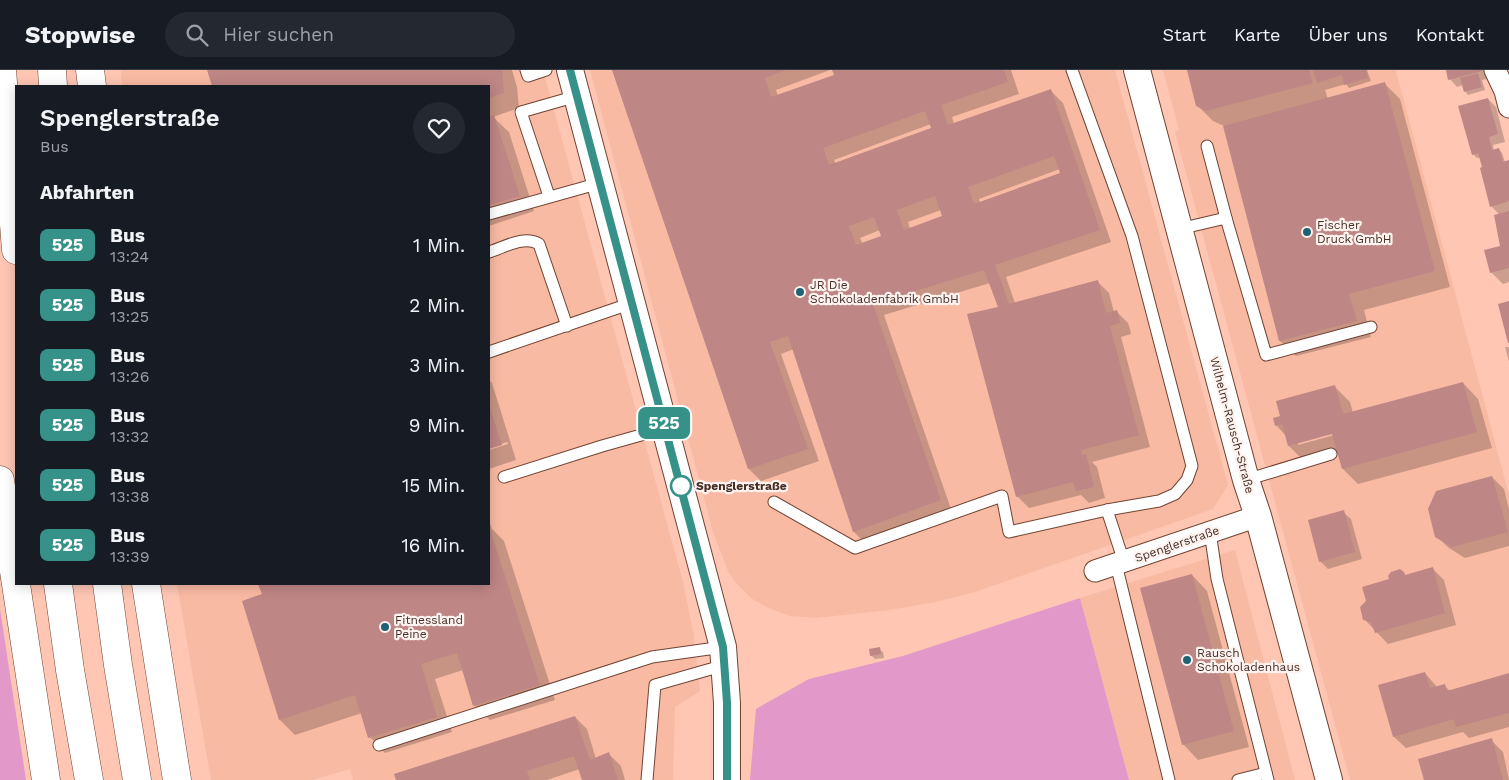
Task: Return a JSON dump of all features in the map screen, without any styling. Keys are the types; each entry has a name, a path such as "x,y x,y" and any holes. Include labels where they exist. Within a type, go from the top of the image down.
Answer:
{"highway":[{"path":"2,70 15,237"},
{"path":"52,70 53,85"},
{"path":"90,70 92,85"},
{"path":"0,480 15,578"},
{"path":"16,585 46,780"},
{"path":"58,585 70,670 89,780"},
{"path":"107,585 137,780"},
{"path":"146,585 177,780"}],"street":[{"path":"570,70 666,428 724,656 727,703 727,780"},
{"name":"Wilhelm-Rausch-Straße","path":"1137,70 1246,480 1258,516 1329,780"},
{"path":"1495,70 1505,92 1509,107"},
{"name":"Spenglerstraße","path":"1095,571 1258,516"}],"lane":[{"path":"526,70 528,76 546,70"},
{"path":"774,502 855,548 1002,496 1009,532 1107,510 1159,501 1175,494 1187,480 1192,466 1132,236 1072,70"},
{"path":"549,196 522,112 577,96"},
{"path":"1207,146 1266,355 1371,327"},
{"path":"490,214 600,183"},
{"path":"1179,229 1226,218"},
{"path":"490,252 526,240 539,244 568,326"},
{"path":"490,352 632,303"},
{"path":"504,477 666,428"},
{"path":"1246,480 1331,454"},
{"path":"1107,510 1169,780"},
{"path":"1210,532 1217,579 1267,776 1238,780"},
{"path":"379,745 652,657 724,656"},
{"path":"647,780 655,684 724,656"}],"shaded area":[{"path":"121,70 543,70 683,582 693,631 700,691 675,707 673,780 353,780 350,769 312,780 211,780 177,585 490,585 490,85 122,85"},
{"path":"590,70 1115,70 1228,485 1213,509 975,592 936,602 889,610 816,618 790,616 768,608 751,598 736,583 728,571 713,532"},
{"path":"1163,70 1396,71 1509,495 1509,780 1350,780 1175,132 1179,130"},
{"path":"1235,550 1295,780 1129,780 1080,598"},
{"path":"1080,598 1129,780 750,780 756,709 809,679 903,656"},
{"path":"0,609 26,780 0,780"}],"building":[{"path":"207,70 502,70 504,93 490,98 490,85 212,85"},
{"name":"JR Die Schokoladenfabrik GmbH","path":"612,70 786,70 765,78 771,97 834,75 832,70 1004,70 1008,82 941,105 948,125 1051,89 1100,230 995,265 1009,304 1098,280 1106,313 1117,310 1119,317 1120,323 1110,326 1139,435 1081,450 1082,455 1086,454 1094,487 1076,491 1073,482 1016,497 967,314 998,307 984,270 873,304 941,500 853,532 788,336 770,342 808,449 748,469","holes":["925,111 931,128 829,165 823,148","1054,156 1060,173 974,204 968,187","935,196 942,216 904,230 897,210","874,217 881,236 856,245 849,226"]},
{"path":"1187,70 1309,70 1313,83 1206,111 1196,106"},
{"path":"1313,70 1366,70 1368,78 1344,85 1342,75 1317,83"},
{"path":"1446,70 1482,70 1482,71 1448,80"},
{"path":"1478,73 1482,87 1464,92 1460,78"},
{"path":"1385,82 1435,271 1349,294 1357,321 1279,341 1223,126"},
{"path":"1488,98 1498,134 1489,137 1492,150 1499,148 1503,162 1509,160 1509,201 1490,207 1478,153 1472,155 1458,106"},
{"path":"494,115 520,196 490,205 490,117"},
{"path":"1509,211 1509,268 1490,273 1484,250 1500,246 1494,215"},
{"path":"1509,301 1509,343 1508,343 1498,304"},
{"path":"1463,382 1477,432 1342,469 1332,434 1288,446 1282,424 1275,426 1273,418 1280,416 1276,401 1335,385 1343,414"},
{"path":"490,408 502,445 490,449"},
{"path":"1492,476 1508,532 1452,547 1435,537 1428,509 1436,491"},
{"path":"1344,510 1355,552 1319,562 1308,520"},
{"name":"Fitnessland Peine","path":"490,529 540,685 473,706 457,653 421,664 437,717 368,738 355,695 279,720 242,601 262,594 258,585 490,585"},
{"path":"1433,567 1445,613 1375,633 1371,622 1363,620 1360,607 1366,601 1362,587 1389,579 1388,576 1391,572 1400,569 1405,575"},
{"name":"Rausch Schokoladenhaus","path":"1192,574 1234,731 1182,745 1140,588"},
{"path":"880,647 881,654 870,656 869,649"},
{"path":"1425,672 1430,688 1445,684 1447,691 1509,673 1509,713 1456,727 1454,719 1393,737 1378,685"},
{"path":"575,716 590,760 609,752 618,780 582,780 574,756 527,771 530,780 396,780 394,774"},
{"path":"1492,738 1503,780 1424,780 1418,759"}],"bus line":[{"name":"525","path":"570,70 682,486 723,647 727,703 727,780"}],"place":[{"name":"Fischer Druck GmbH","path":"1307,232"},
{"name":"JR Die Schokoladenfabrik GmbH","path":"800,292"},
{"name":"Spenglerstraße","path":"681,486"},
{"name":"Fitnessland Peine","path":"385,627"},
{"name":"Rausch Schokoladenhaus","path":"1187,660"}]}
